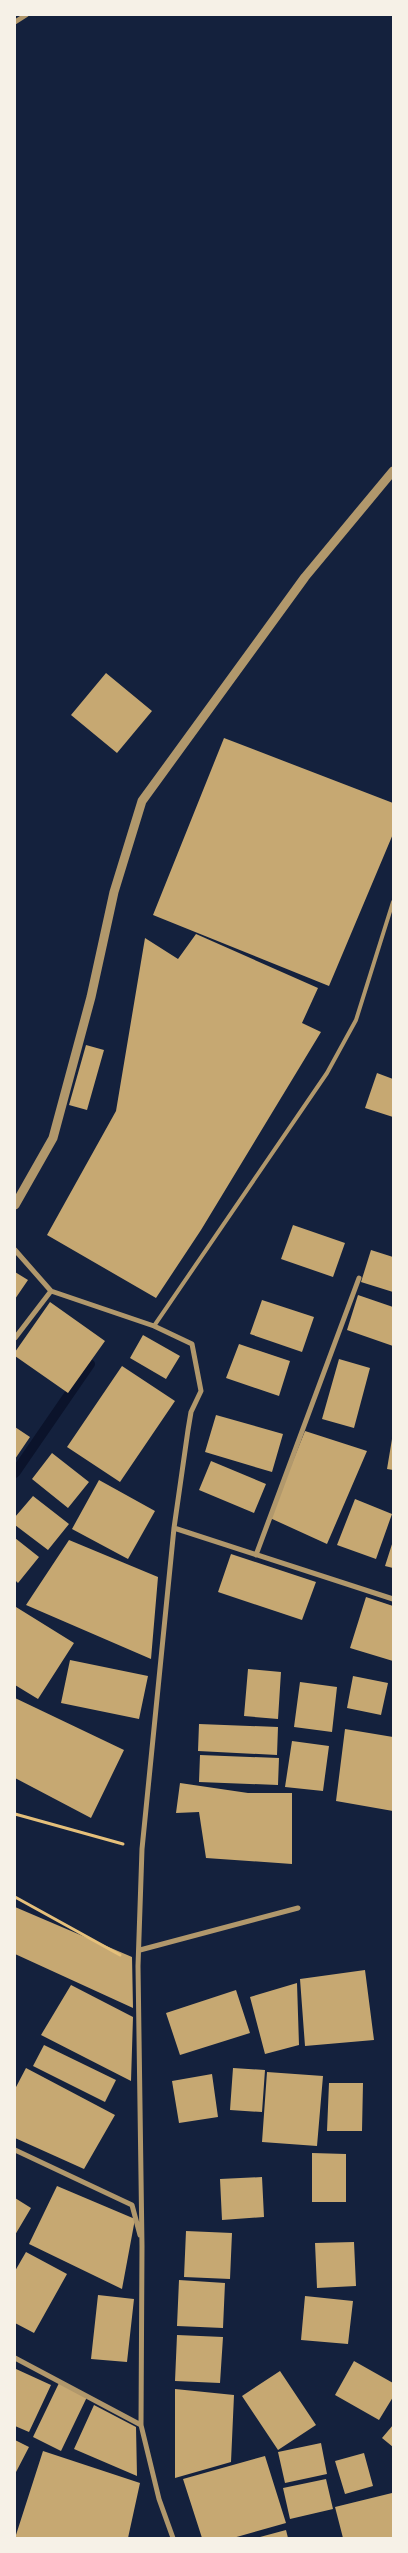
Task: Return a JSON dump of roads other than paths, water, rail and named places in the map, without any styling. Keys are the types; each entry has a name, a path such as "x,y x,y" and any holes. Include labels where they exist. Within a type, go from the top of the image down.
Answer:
{"street":[{"path":"15,22 26,15"},
{"path":"15,1205 53,1138 91,997 114,892 142,801 305,577 393,470"},
{"path":"15,1250 51,1291 154,1326 192,1344 200,1375 201,1391 191,1412 174,1528 142,1849 138,1966 142,2246 141,2425 159,2499 173,2538"},
{"path":"256,1555 359,1278"},
{"path":"15,1338 51,1291"},
{"path":"174,1528 393,1599"},
{"path":"140,1950 298,1908"},
{"path":"15,2150 132,2205 142,2246"},
{"path":"15,2358 141,2425"}],"lane":[{"path":"154,1326 327,1073 356,1020 393,902"}],"waterway":[{"path":"15,1473 90,1364"}]}
